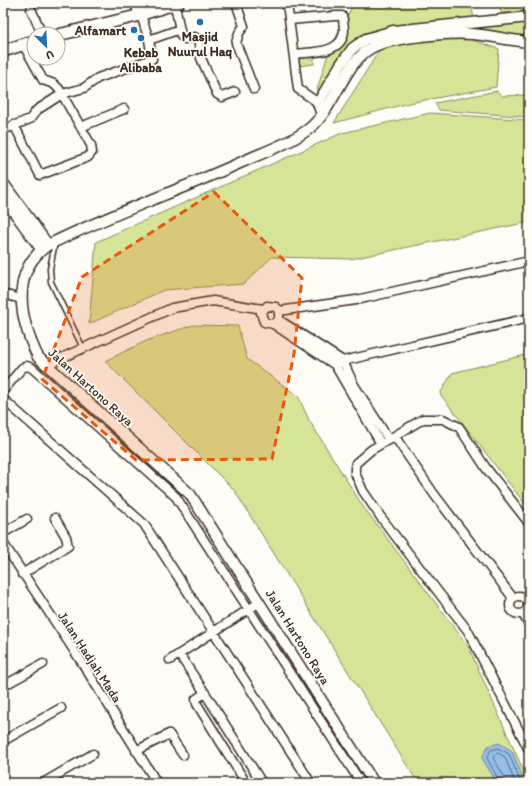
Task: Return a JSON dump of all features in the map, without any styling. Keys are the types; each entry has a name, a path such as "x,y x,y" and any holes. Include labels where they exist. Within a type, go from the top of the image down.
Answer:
{"main road":[{"path":"66,33 140,15 136,3"},
{"path":"3,51 26,44"}],"street":[{"path":"236,3 244,26 238,33 236,43 254,89"},
{"path":"287,3 298,89 322,109"},
{"path":"528,3 529,17"},
{"path":"3,130 30,119 37,110 62,94 84,88 98,78 152,59 149,40 140,15 177,4 180,29 183,38 194,37 198,39 202,58 216,94 222,97 235,92"},
{"path":"31,9 38,26"},
{"path":"290,20 335,16 342,16 343,19 344,34 338,46 331,49 294,54"},
{"name":"Jalan Hartono Raya","path":"322,109 341,64 353,48 366,39 393,31 529,17"},
{"path":"471,23 472,34"},
{"path":"149,40 180,29"},
{"name":"Jalan Hartono Raya","path":"374,783 190,494 38,357 26,328 21,299 25,274 34,256 48,246 291,139 308,129 357,60 372,47 404,39 472,34 529,42"},
{"path":"14,125 40,175 64,167 91,154 91,145 62,94 54,84 43,80 38,66"},
{"path":"81,127 124,109"},
{"path":"3,183 48,246"},
{"path":"3,197 48,246"},
{"path":"46,365 172,308 214,301 263,309 272,305 279,311 356,300 529,260"},
{"path":"3,294 21,299"},
{"path":"263,309 261,318 268,324 276,322 339,363 392,438 513,598"},
{"path":"276,322 279,311"},
{"path":"339,363 529,318"},
{"path":"339,363 381,444"},
{"path":"3,391 22,368 27,366 32,368 166,487 180,502 361,783"},
{"path":"3,400 144,524 311,783"},
{"path":"529,523 486,468 459,427 444,419 428,418 417,422 381,444 356,463 355,473 363,491 388,527 468,630 529,750"},
{"path":"22,574 68,546 64,532 55,518"},
{"path":"3,533 27,519"},
{"name":"Jalan Hadjah Mada","path":"3,543 22,574 81,661 157,783"},
{"path":"522,596 526,598 529,606 523,614 516,614 511,610 510,603 513,598 522,596"},
{"path":"170,660 260,602"},
{"path":"523,614 529,625"},
{"path":"180,654 262,783"},
{"path":"3,686 43,664"},
{"path":"204,693 196,699 197,704 246,783"},
{"path":"3,741 61,708"},
{"path":"136,751 169,734 172,735 183,755"},
{"path":"43,783 93,754"}],"lane":[{"path":"48,246 51,282 82,348"}],"highlighted area":[{"path":"214,192 302,278 294,354 272,459 136,460 42,379 82,277"}],"green space":[{"path":"354,3 471,3 474,19 381,36 316,93 329,51"},
{"path":"500,3 525,3 525,11 501,13"},
{"path":"529,19 529,41 490,39 477,27"},
{"path":"455,34 499,49 496,87 409,103 334,123 380,49"},
{"path":"314,56 314,64 299,66 298,57"},
{"path":"497,91 502,96 529,95 529,117 439,110 435,103"},
{"path":"430,113 529,120 529,222 351,259 272,257 244,284 164,290 89,324 96,242 342,133"},
{"path":"193,325 238,326 247,359 298,396 309,420 362,505 468,646 529,783 418,783 234,490 105,361 146,341"},
{"path":"529,354 529,509 440,394 452,373"}],"water":[{"path":"499,743 512,751 525,783 497,783 482,758 488,746"}],"place":[{"name":"Masjid Nuurul Haq","path":"200,22"},
{"name":"Alfamart","path":"134,30"},
{"name":"Kebab Alibaba","path":"141,38"}]}
